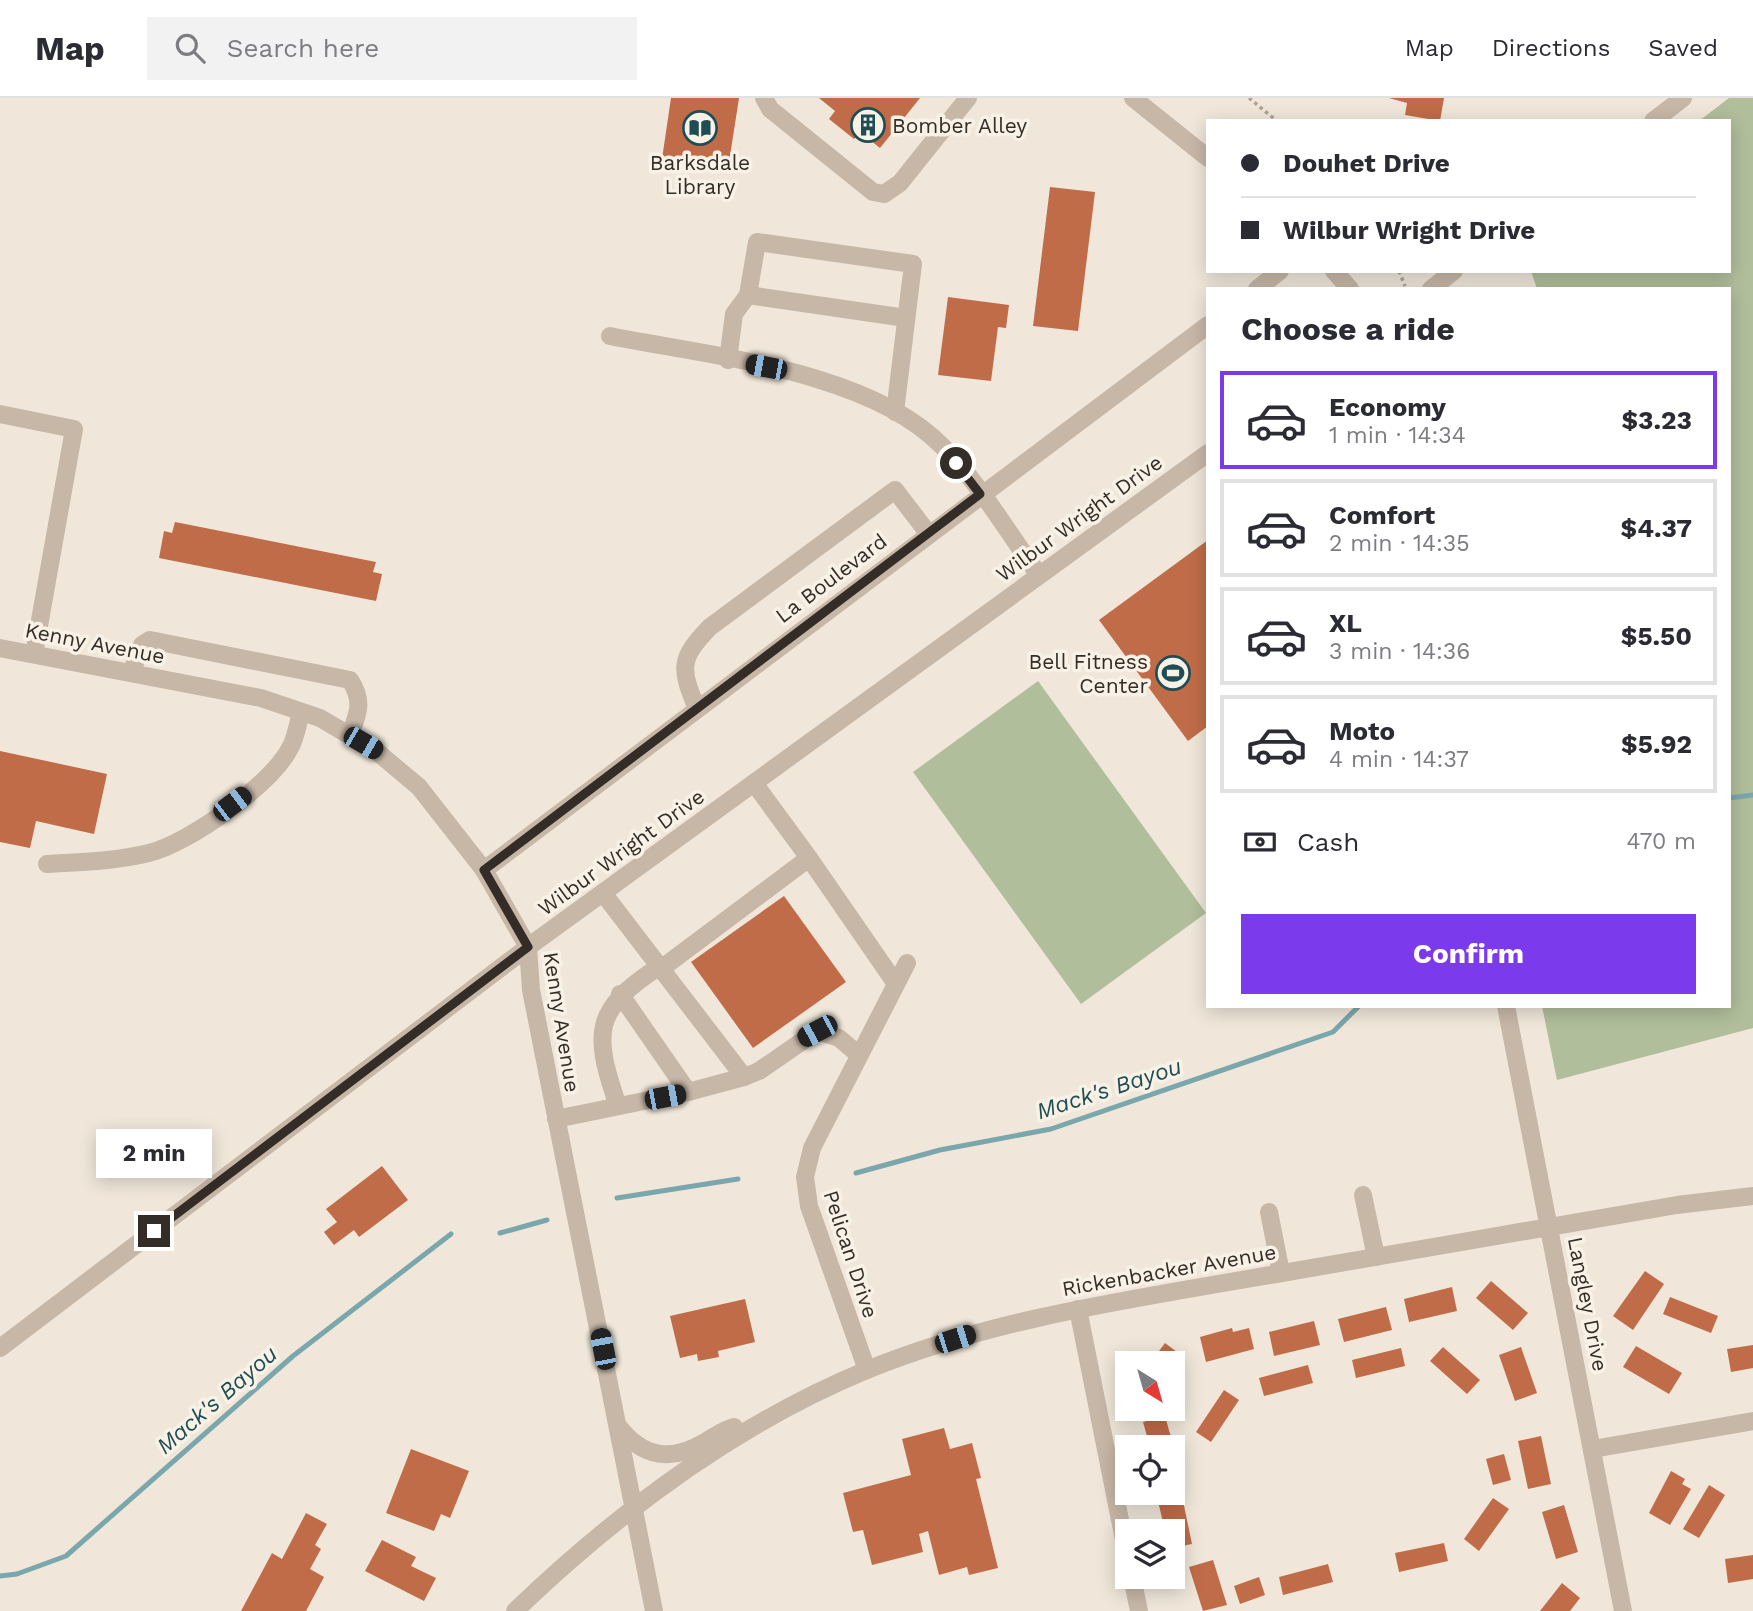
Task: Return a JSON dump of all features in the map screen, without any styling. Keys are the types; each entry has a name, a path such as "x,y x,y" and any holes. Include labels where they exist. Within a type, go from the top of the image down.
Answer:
{"street":[{"path":"764,98 770,109 873,192 884,194 900,183 968,98"},
{"path":"1133,98 1206,156"},
{"path":"1656,119 1683,98"},
{"path":"728,360 734,314 748,295 757,242 913,264 895,412"},
{"path":"1259,287 1277,273"},
{"path":"1336,273 1348,287"},
{"path":"1434,287 1451,273"},
{"path":"748,295 906,318"},
{"name":"La Boulevard","path":"484,870 928,533 1206,326"},
{"path":"610,336 785,371 845,389 895,412 944,447 1039,575"},
{"path":"0,414 74,429 34,654"},
{"name":"Wilbur Wright Drive","path":"0,1348 528,947 1206,454"},
{"path":"697,709 689,688 684,661 692,646 710,627 895,490 928,533"},
{"path":"131,673 142,645 150,640 350,680 357,691 360,705 350,735"},
{"name":"Kenny Avenue","path":"0,648 261,698 320,718 376,751 419,787 484,870 528,947 531,990 654,1611"},
{"path":"47,864 97,861 150,852 184,837 263,781 291,747 301,712"},
{"path":"754,783 896,984"},
{"path":"618,1106 602,1059 602,1037 608,1014 620,994 809,858"},
{"path":"603,893 744,1077"},
{"name":"Pelican Drive","path":"867,1370 805,1186 812,1148 907,963"},
{"path":"620,994 688,1092"},
{"name":"Langley Drive","path":"1506,1008 1623,1611"},
{"path":"556,1119 688,1092 744,1077 760,1071 817,1031 839,1038 859,1055"},
{"path":"1363,1195 1376,1257"},
{"name":"Rickenbacker Avenue","path":"515,1611 634,1508 755,1426 867,1370 974,1333 1077,1309 1280,1273 1549,1227 1753,1196"},
{"path":"1269,1212 1280,1273"},
{"path":"1077,1309 1120,1519"},
{"path":"1593,1449 1753,1421"},
{"path":"618,1426 640,1449 666,1456 691,1451 730,1427 755,1426"},
{"path":"1134,1589 1139,1611"}],"path":[{"path":"1249,98 1275,119"},
{"path":"1400,273 1405,286"}],"green space":[{"path":"1729,98 1753,98 1753,1028 1557,1080 1542,1008 1731,1008 1731,287 1536,287 1532,273 1731,273 1731,119 1702,119"},
{"path":"1038,681 1206,913 1081,1004 913,772"}],"building":[{"name":"Barksdale Library","path":"671,98 739,98 728,169 662,159"},
{"name":"Bomber Alley","path":"819,98 920,98 880,148 860,132 854,139 829,119 835,111"},
{"path":"1389,98 1444,98 1440,119 1405,115 1407,103"},
{"path":"1050,187 1095,192 1078,331 1033,326"},
{"path":"948,297 1009,305 1006,328 998,327 991,381 938,375"},
{"path":"175,522 376,562 373,572 382,574 376,601 159,558 164,531 172,533"},
{"name":"Bell Fitness Center","path":"1206,541 1206,728 1188,741 1099,620"},
{"path":"0,751 107,774 94,834 36,821 30,848 0,842"},
{"path":"784,896 846,982 753,1048 691,962"},
{"path":"382,1166 408,1200 359,1237 354,1230 334,1245 324,1232 337,1222 326,1209"},
{"path":"1645,1271 1664,1284 1633,1330 1613,1316"},
{"path":"1491,1281 1528,1313 1513,1330 1476,1298"},
{"path":"1452,1287 1457,1311 1409,1322 1404,1299"},
{"path":"1670,1297 1718,1316 1711,1333 1663,1314"},
{"path":"745,1299 755,1342 718,1351 719,1357 698,1361 697,1354 680,1358 670,1316"},
{"path":"1386,1307 1392,1330 1344,1342 1338,1319"},
{"path":"1314,1321 1320,1345 1274,1356 1269,1332"},
{"path":"1232,1328 1233,1332 1249,1328 1254,1349 1206,1362 1200,1337"},
{"path":"1165,1343 1176,1351 1159,1351"},
{"path":"1753,1345 1753,1368 1731,1372 1727,1349"},
{"path":"1636,1346 1682,1373 1669,1394 1623,1367"},
{"path":"1443,1347 1480,1380 1467,1394 1430,1361"},
{"path":"1521,1347 1537,1393 1515,1401 1499,1355"},
{"path":"1401,1348 1405,1366 1356,1378 1352,1360"},
{"path":"1308,1365 1313,1383 1264,1396 1259,1378"},
{"path":"1224,1390 1239,1400 1211,1442 1196,1432"},
{"path":"1166,1421 1170,1435 1147,1435 1143,1422"},
{"path":"944,1428 950,1449 972,1443 981,1478 976,1479 998,1568 969,1575 967,1567 939,1575 928,1531 919,1534 923,1552 872,1565 863,1530 853,1532 843,1493 911,1475 902,1439"},
{"path":"1541,1436 1551,1484 1528,1489 1518,1441"},
{"path":"411,1449 469,1471 450,1518 441,1514 434,1531 386,1513"},
{"path":"1504,1454 1511,1480 1493,1485 1486,1459"},
{"path":"1671,1471 1685,1479 1682,1484 1691,1489 1670,1525 1649,1513"},
{"path":"1709,1485 1725,1495 1699,1538 1683,1529"},
{"path":"1493,1498 1509,1509 1479,1551 1464,1539"},
{"path":"1159,1505 1184,1505 1192,1544 1185,1545 1185,1519 1162,1519"},
{"path":"1564,1505 1578,1552 1556,1559 1542,1512"},
{"path":"306,1513 327,1524 315,1545 321,1549 310,1569 324,1577 306,1611 241,1611 272,1553 282,1559"},
{"path":"382,1540 416,1557 411,1566 436,1578 424,1601 365,1571"},
{"path":"1444,1543 1448,1561 1399,1572 1395,1553"},
{"path":"1753,1555 1753,1579 1728,1583 1725,1559"},
{"path":"1213,1560 1227,1605 1203,1611 1189,1567"},
{"path":"1328,1564 1333,1582 1283,1595 1279,1577"},
{"path":"1259,1577 1265,1595 1240,1604 1234,1586"},
{"path":"1562,1583 1580,1598 1570,1611 1540,1611"}],"waterway":[{"name":"Mack's Bayou","path":"1731,798 1753,795"},
{"name":"Mack's Bayou","path":"856,1173 940,1150 1051,1129 1333,1032 1357,1008"},
{"name":"Mack's Bayou","path":"617,1198 738,1179"},
{"name":"Mack's Bayou","path":"500,1233 547,1220"},
{"name":"Mack's Bayou","path":"0,1576 17,1574 66,1556 293,1356 451,1234"}],"place":[{"name":"Bomber Alley","path":"868,125"},
{"name":"Barksdale Library","path":"700,128"},
{"name":"Bell Fitness Center","path":"1173,673"}],"route":[{"path":"154,1231 528,947 484,870 980,494 956,463"}]}
